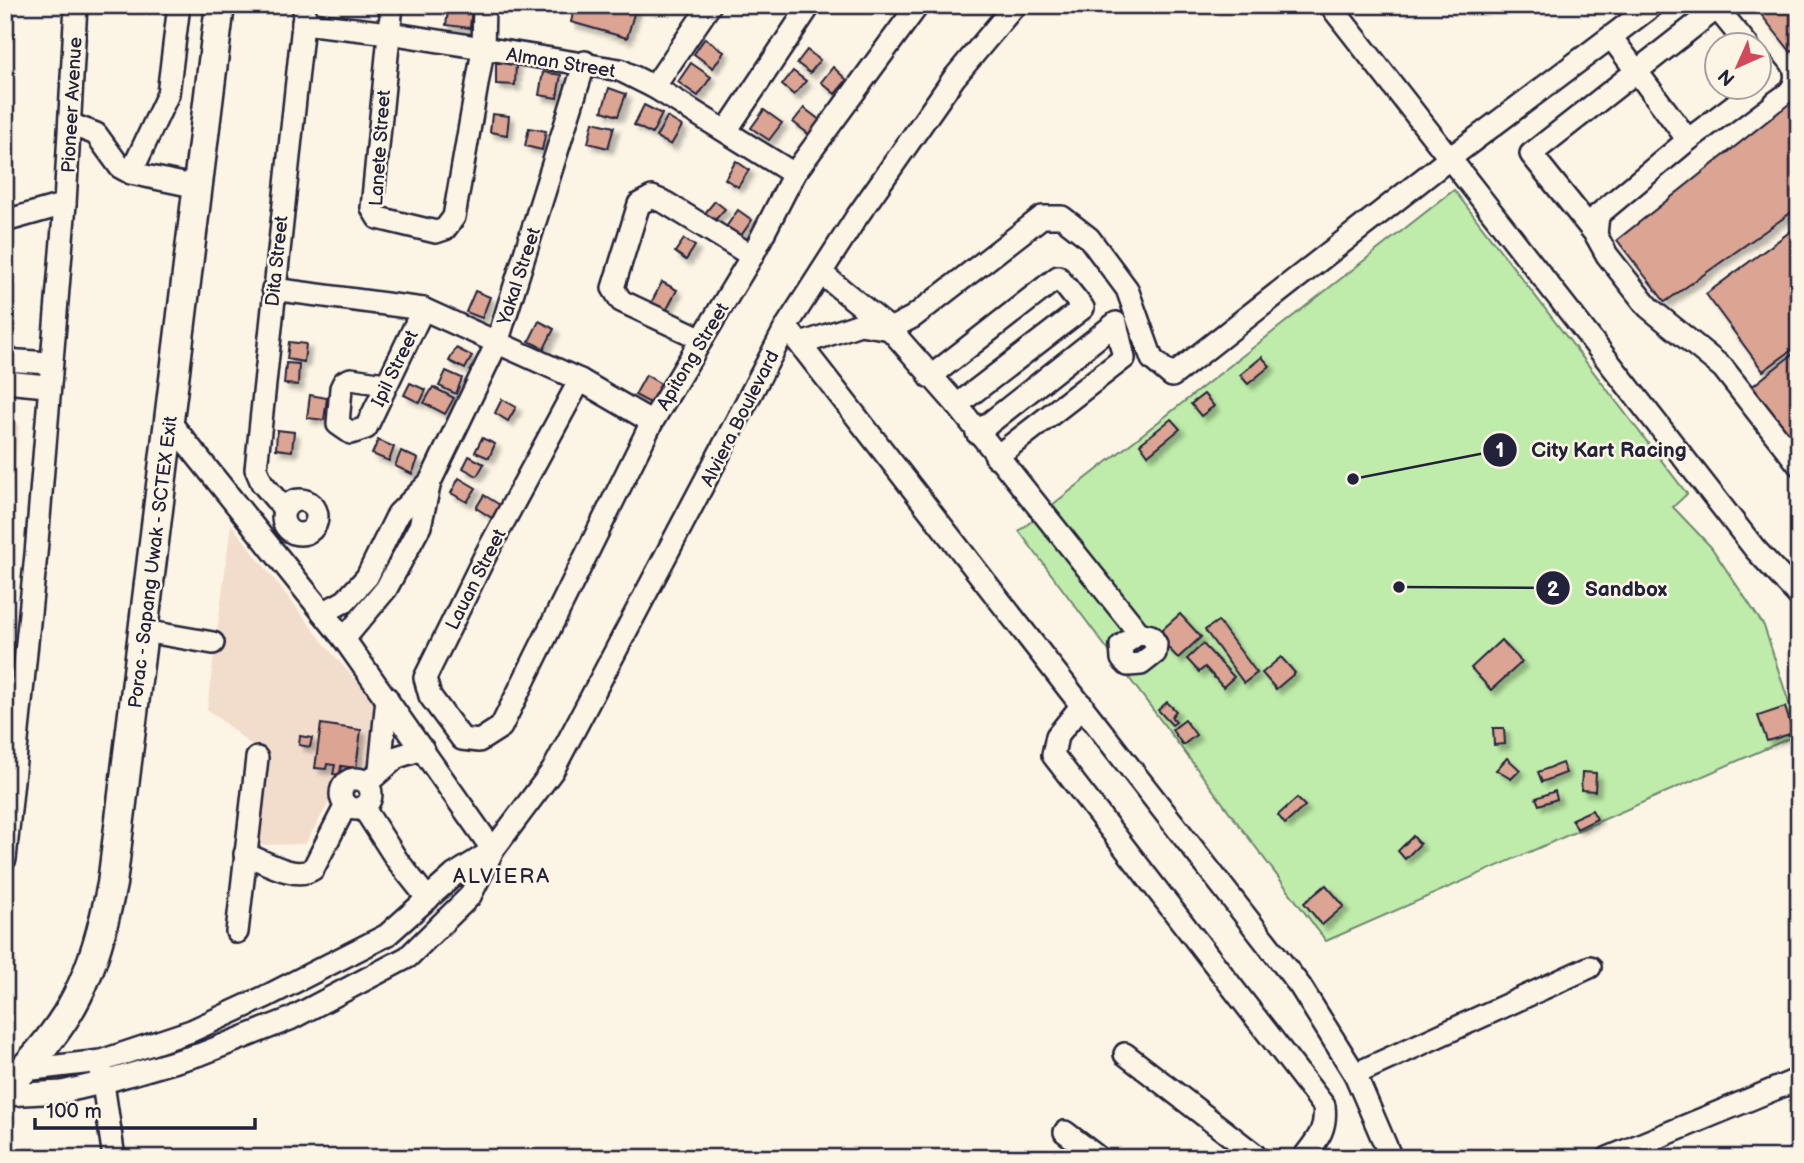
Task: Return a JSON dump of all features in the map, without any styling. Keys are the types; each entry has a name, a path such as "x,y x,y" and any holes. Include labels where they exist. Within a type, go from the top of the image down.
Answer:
{"main road":[{"name":"Porac - Sapang Uwak - SCTEX Exit","path":"15,1079 51,1042 74,1007 101,938 112,884 220,5"}],"street":[{"name":"Pioneer Avenue","path":"5,859 36,554 47,386 65,204 76,5"},
{"path":"131,173 169,94 179,5"},
{"path":"388,33 392,5"},
{"path":"483,50 484,5"},
{"path":"654,87 710,5"},
{"path":"726,131 810,5"},
{"name":"Apitong Street","path":"500,727 652,422 752,256 793,174 918,5"},
{"name":"Alviera Boulevard","path":"494,850 553,770 786,327 954,78 1015,5"},
{"path":"1330,5 1755,549 1799,596"},
{"path":"801,344 860,324 890,329 913,317 1042,217 1062,217 1089,238 1127,289 1152,359 1172,376 1450,158 1653,5"},
{"path":"1737,32 1717,8 1531,154 1596,235 1607,255 1648,307 1723,368 1799,465"},
{"name":"Alman Street","path":"304,14 483,50 585,62 620,70 654,87 793,174"},
{"name":"Dita Street","path":"284,509 262,483 256,469 304,14"},
{"name":"Lanete Street","path":"388,33 372,208 378,218 436,232 445,229 454,217 483,50"},
{"path":"1611,37 1688,140"},
{"name":"Yakal Street","path":"344,639 386,589 398,514 430,482 497,343 585,62"},
{"path":"1596,235 1598,215 1738,102"},
{"path":"70,124 96,134 120,167 131,173 198,187"},
{"path":"702,339 621,301 613,288 639,204 652,197 666,203 752,256"},
{"path":"5,221 65,204"},
{"path":"821,273 890,329 957,405 1139,633"},
{"path":"930,377 1058,277 1083,309 957,405"},
{"path":"273,289 423,309 580,380 652,422"},
{"name":"Ipil Street","path":"385,384 351,379 344,382 341,388 338,424 351,433 366,428 423,309"},
{"path":"977,433 1116,323 1124,358 996,457"},
{"path":"786,327 1300,986 1355,1074 1391,1158"},
{"path":"1032,346 1054,372"},
{"path":"5,360 49,363"},
{"name":"Lauan Street","path":"500,727 480,741 462,738 430,696 425,678 485,556 580,380"},
{"path":"5,382 47,386"},
{"path":"169,421 344,639 494,850"},
{"name":"Yakal Street","path":"323,613 345,601 393,549"},
{"path":"144,631 213,643"},
{"path":"246,854 297,874 308,873 313,869 354,806 370,797 387,698"},
{"path":"1082,705 1057,736 1053,755 1324,1106 1326,1122 1322,1134 1303,1158"},
{"path":"374,777 397,757 423,749"},
{"path":"237,932 257,758"},
{"path":"354,806 428,899"},
{"path":"15,1079 101,1061 191,1031 267,996 387,935 454,875 494,850"},
{"path":"5,1095 62,1092 102,1083 201,1054 290,1019 408,957 470,896 494,850"},
{"path":"1355,1074 1590,967"},
{"path":"1125,1054 1254,1154"},
{"path":"101,1061 114,1158"},
{"path":"1608,1158 1799,1079"},
{"path":"1065,1132 1099,1158"}],"shaded area":[{"path":"5,406 19,426 5,560"},
{"path":"231,524 331,652 377,704 368,766 344,777 305,844 257,845 260,752 207,709"}],"green space":[{"path":"1454,190 1687,494 1673,507 1711,547 1764,626 1799,734 1326,941 1019,531"}],"building":[{"path":"449,5 472,5 470,28 446,25"},
{"path":"575,5 636,7 627,38 571,22"},
{"path":"1768,5 1793,5 1799,12 1799,45 1791,52 1759,12"},
{"path":"705,38 724,52 713,68 694,54"},
{"path":"807,50 820,60 810,73 797,63"},
{"path":"496,63 516,63 515,85 496,84"},
{"path":"691,63 711,77 698,96 678,82"},
{"path":"833,67 847,80 835,94 821,82"},
{"path":"793,71 806,81 794,95 782,85"},
{"path":"543,72 561,75 557,98 539,95"},
{"path":"609,88 626,94 618,116 602,111"},
{"path":"1799,96 1799,207 1665,302 1617,240"},
{"path":"644,105 662,114 652,134 634,125"},
{"path":"804,108 821,121 810,135 793,122"},
{"path":"764,110 782,123 769,140 751,128"},
{"path":"492,114 509,116 507,135 490,132"},
{"path":"667,117 682,126 671,145 656,137"},
{"path":"593,122 614,127 608,148 588,143"},
{"path":"529,128 546,131 542,150 525,146"},
{"path":"736,161 749,170 738,187 725,179"},
{"path":"715,201 725,209 714,221 705,213"},
{"path":"738,210 752,220 740,237 726,227"},
{"path":"1799,225 1799,345 1763,371 1706,294"},
{"path":"684,239 695,246 686,260 675,252"},
{"path":"662,282 677,290 666,311 651,303"},
{"path":"475,291 490,297 482,318 466,312"},
{"path":"539,321 554,329 544,349 529,341"},
{"path":"289,342 306,344 304,362 287,359"},
{"path":"456,348 472,356 465,369 449,361"},
{"path":"1799,349 1799,453 1749,389"},
{"path":"1262,357 1270,366 1248,384 1240,375"},
{"path":"286,363 299,364 298,385 284,384"},
{"path":"446,371 462,378 456,394 439,386"},
{"path":"646,375 661,384 650,403 635,395"},
{"path":"410,383 426,390 420,403 404,395"},
{"path":"433,387 454,398 445,414 424,403"},
{"path":"1204,394 1214,406 1201,416 1191,404"},
{"path":"310,395 327,398 324,420 307,418"},
{"path":"502,399 516,407 508,421 495,413"},
{"path":"1171,419 1180,429 1148,455 1140,444"},
{"path":"277,430 294,432 292,451 276,449"},
{"path":"482,438 495,444 489,458 475,452"},
{"path":"378,440 394,447 389,461 372,454"},
{"path":"401,451 418,459 412,474 395,466"},
{"path":"469,456 484,464 477,476 463,468"},
{"path":"459,478 476,488 467,502 451,493"},
{"path":"484,495 500,505 492,518 476,508"},
{"path":"1180,614 1201,637 1178,658 1156,635"},
{"path":"1218,621 1257,673 1244,683 1205,630"},
{"path":"1501,640 1522,662 1491,690 1471,668"},
{"path":"1203,644 1234,677 1223,687 1205,667 1199,672 1187,659"},
{"path":"1281,657 1295,673 1276,689 1262,673"},
{"path":"1167,702 1176,711 1171,717 1176,722 1172,725 1158,710"},
{"path":"1785,707 1793,733 1767,741 1758,716"},
{"path":"1185,720 1196,735 1183,745 1172,730"},
{"path":"321,724 361,730 356,768 341,766 340,775 333,774 335,765 327,764 326,769 315,768"},
{"path":"1493,728 1504,728 1505,744 1494,745"},
{"path":"300,736 312,738 310,747 299,745"},
{"path":"1507,758 1520,770 1511,779 1496,770"},
{"path":"1562,763 1566,773 1542,782 1538,772"},
{"path":"1582,772 1596,773 1595,791 1581,790"},
{"path":"1555,791 1557,799 1539,805 1536,798"},
{"path":"1297,798 1305,806 1285,824 1278,815"},
{"path":"1592,810 1597,819 1577,829 1572,819"},
{"path":"1413,836 1420,844 1405,859 1398,851"},
{"path":"1326,885 1344,906 1322,925 1304,903"}],"place":[{"name":"City Kart Racing","path":"1353,479"},
{"name":"Sandbox","path":"1399,587"}],"district":[{"name":"ALVIERA","path":"502,876"}]}
